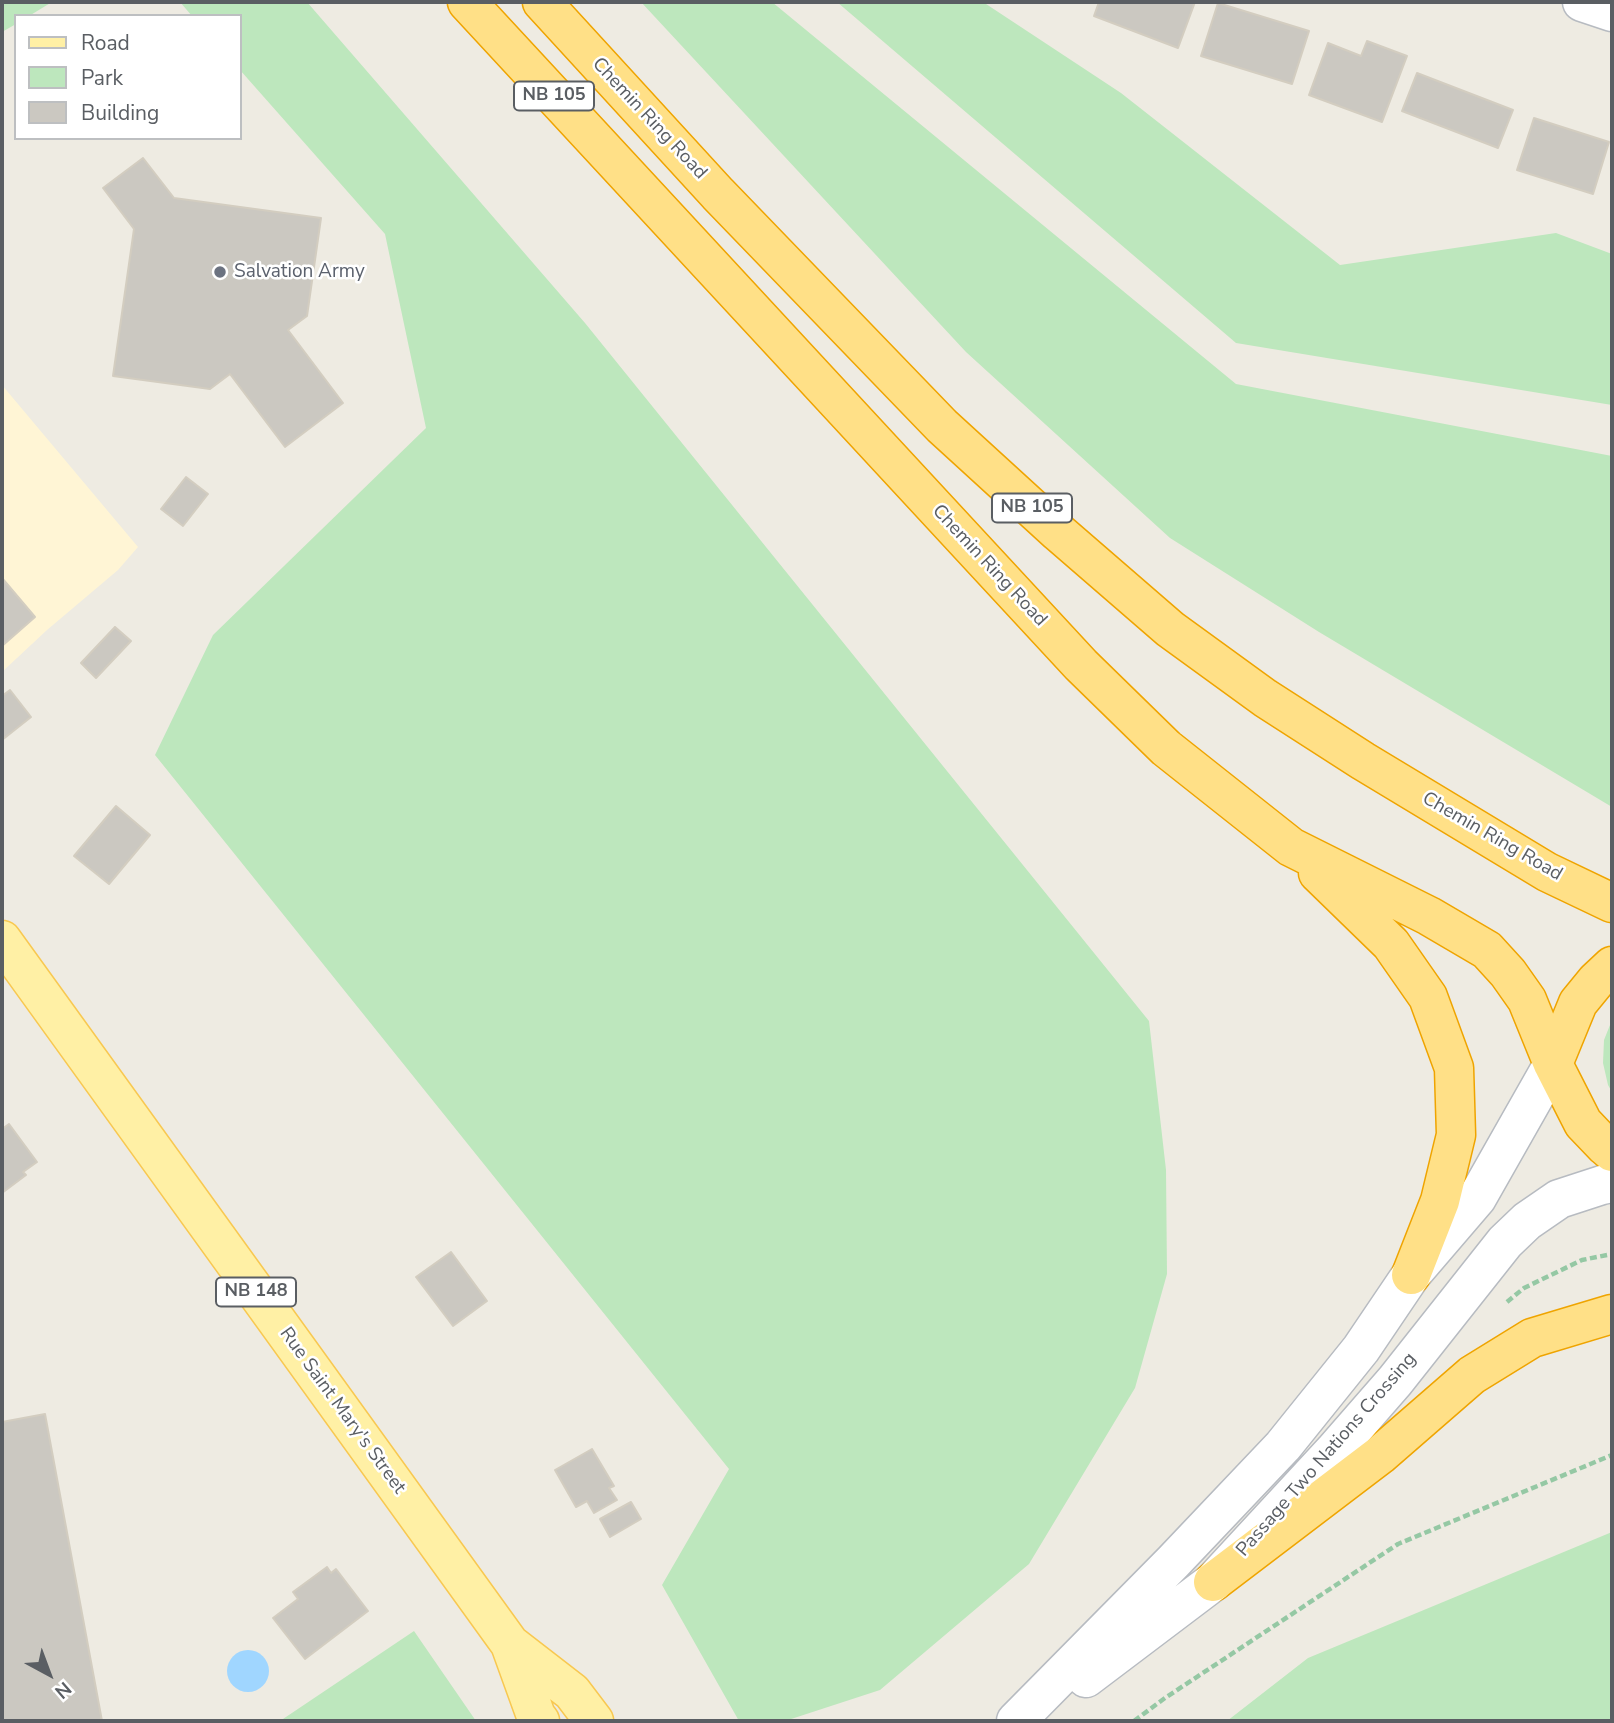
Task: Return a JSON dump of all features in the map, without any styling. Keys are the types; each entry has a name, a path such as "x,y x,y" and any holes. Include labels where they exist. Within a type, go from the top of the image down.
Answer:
{"highway":[{"name":"Chemin Ring Road","path":"467,2 1081,666 1166,748 1291,847 1429,916 1486,950 1508,973 1527,1000 1553,1064 1583,1123 1612,1152"},
{"name":"Chemin Ring Road","path":"542,2 719,194 942,426 1058,533 1171,629 1265,698 1363,761 1547,872 1612,903"},
{"path":"1291,847 1391,944 1428,998 1454,1068 1456,1135 1440,1201 1411,1275"},
{"path":"1553,1064 1578,1003 1612,967"},
{"path":"1213,1582 1380,1455 1472,1375 1532,1338 1612,1314"}],"main road":[{"path":"1582,2 1612,12"},
{"name":"Rue Saint Mary's Street","path":"2,940 510,1644 540,1721"},
{"name":"Passage Two Nations Crossing","path":"1016,1721 1283,1446 1361,1349 1411,1275 1477,1198 1553,1064"},
{"name":"Passage Two Nations Crossing","path":"1028,1721 1213,1582 1395,1381 1505,1242 1527,1221 1559,1199 1612,1183"},
{"name":"Rue Saint Mary's Street","path":"510,1644 572,1692 594,1721"}],"path":[{"path":"1506,1303 1524,1288 1582,1259 1612,1254"},
{"path":"1134,1721 1398,1544 1612,1455"}],"shaded area":[{"path":"2,385 138,547 118,570 2,672"}],"green space":[{"path":"2,2 52,2 32,14 14,14 14,25 2,32"},
{"path":"180,2 307,2 585,323 1149,1021 1166,1170 1167,1274 1135,1388 1029,1564 880,1690 785,1721 739,1721 662,1585 729,1469 155,755 213,635 426,428 385,234 242,72 242,14 190,14"},
{"path":"641,2 772,2 1236,384 1612,456 1612,807 1319,632 1170,538 966,352"},
{"path":"837,2 983,2 1121,93 1340,265 1556,233 1612,254 1612,405 1236,343"},
{"path":"1612,1020 1612,1092 1603,1063 1604,1040"},
{"path":"1612,1532 1612,1721 1227,1721 1308,1658"},
{"path":"414,1631 476,1721 280,1721"}],"water":[{"path":"248,1650 263,1656 269,1671 263,1686 248,1692 233,1686 227,1671 233,1656"}],"building":[{"path":"1099,2 1195,2 1178,48 1094,16"},
{"path":"1218,3 1309,31 1292,84 1201,56"},
{"path":"1367,41 1407,56 1382,122 1309,95 1328,43 1361,56"},
{"path":"1417,73 1513,110 1498,148 1402,111"},
{"path":"1534,118 1609,142 1593,194 1517,170"},
{"name":"Salvation Army","path":"143,158 174,198 321,218 307,316 288,330 343,403 285,447 230,374 210,389 113,376 134,229 103,188"},
{"path":"186,477 208,494 183,526 161,509"},
{"path":"2,578 35,617 2,646"},
{"path":"115,627 131,641 96,678 81,663"},
{"path":"10,690 31,717 2,740 2,696"},
{"path":"116,806 150,835 109,884 74,856"},
{"path":"9,1124 37,1162 23,1172 26,1175 2,1193 2,1129"},
{"path":"451,1252 487,1301 453,1326 416,1277"},
{"path":"45,1414 102,1721 2,1721 2,1422"},
{"path":"592,1449 614,1486 609,1488 617,1500 594,1513 587,1501 576,1507 555,1470"},
{"path":"631,1502 641,1519 610,1537 600,1519"},
{"path":"327,1567 331,1573 336,1569 368,1611 305,1659 273,1618 298,1599 293,1592"}],"place":[{"name":"Salvation Army","path":"220,272"}]}
